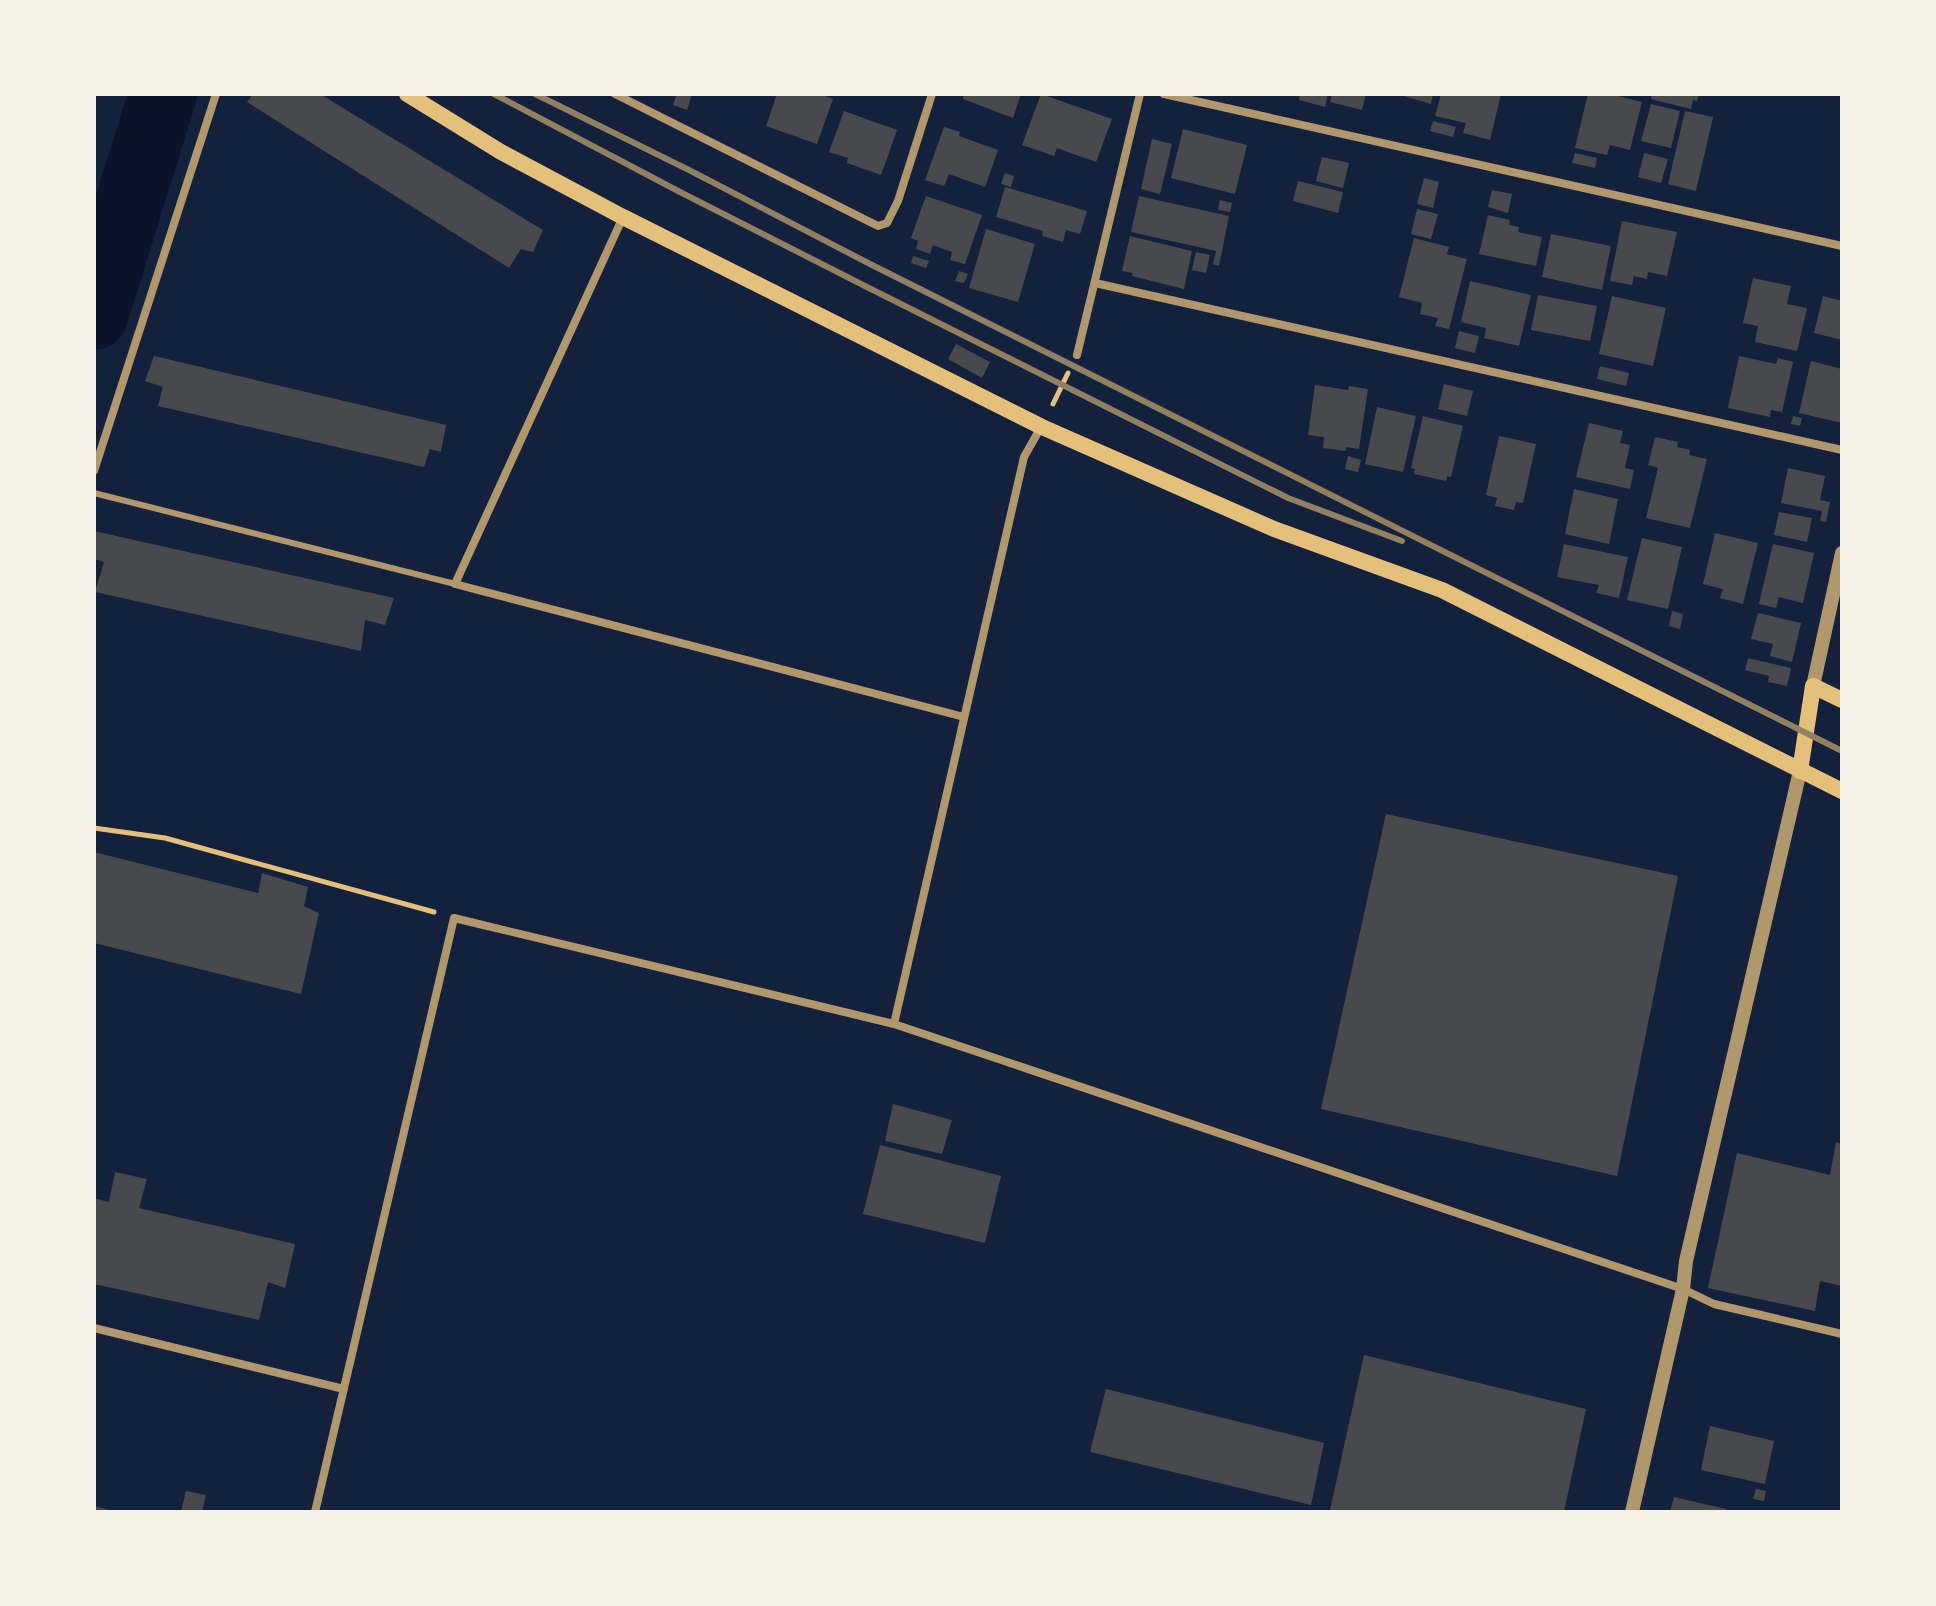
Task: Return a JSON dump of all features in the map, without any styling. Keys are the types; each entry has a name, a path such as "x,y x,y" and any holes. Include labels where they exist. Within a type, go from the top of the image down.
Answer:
{"main road":[{"path":"407,94 501,152 623,217 1042,427 1274,529 1442,590 1842,791"},
{"path":"1800,771 1813,686 1842,700"}],"street":[{"path":"94,471 216,94"},
{"path":"615,94 878,226 887,223 898,201 932,94"},
{"path":"1077,355 1140,94"},
{"path":"1164,94 1842,246"},
{"path":"623,217 455,584 964,717"},
{"path":"1095,283 1842,450"},
{"path":"894,1024 1024,457 1042,427"},
{"path":"1813,686 1842,553"},
{"path":"1632,1512 1683,1289 1686,1261 1800,771"},
{"path":"315,1512 454,918 894,1024 1683,1289 1714,1304 1842,1334"},
{"path":"94,1328 344,1389"}],"lane":[{"path":"94,493 455,584"}],"path":[{"path":"1042,427 1077,355"},
{"path":"94,828 165,838 454,918"}],"building":[{"path":"253,94 320,94 543,230 533,252 521,249 509,268 247,102"},
{"path":"677,94 692,94 687,110 673,105"},
{"path":"777,94 820,94 833,99 817,144 766,126"},
{"path":"964,94 1021,94 1013,118 963,99"},
{"path":"1041,94 1112,119 1096,162 1057,148 1054,156 1022,145"},
{"path":"1300,94 1328,94 1325,107 1299,100"},
{"path":"1332,94 1366,94 1362,110 1330,102"},
{"path":"1397,94 1433,94 1431,104"},
{"path":"1441,94 1501,94 1490,140 1463,133 1466,123 1435,116"},
{"path":"1588,94 1609,94 1642,102 1630,150 1610,145 1607,155 1575,148"},
{"path":"1652,94 1699,94 1697,101 1693,100 1691,109 1651,99"},
{"path":"1651,104 1680,111 1671,148 1641,141"},
{"path":"844,111 897,130 881,175 847,163 848,158 829,152"},
{"path":"1685,111 1713,117 1696,191 1668,184"},
{"path":"1433,121 1456,127 1453,137 1430,131"},
{"path":"944,127 960,132 959,136 998,150 985,187 949,174 944,186 925,180"},
{"path":"1183,129 1247,145 1235,194 1171,178"},
{"path":"1152,139 1172,144 1160,194 1141,189"},
{"path":"1575,153 1597,158 1595,168 1572,163"},
{"path":"1644,153 1668,159 1661,183 1638,177"},
{"path":"1322,157 1349,163 1343,188 1316,181"},
{"path":"1005,173 1014,176 1011,187 1001,184"},
{"path":"1424,178 1439,182 1433,208 1417,204"},
{"path":"1298,181 1343,192 1338,213 1293,201"},
{"path":"1005,187 1087,211 1080,234 1066,230 1063,242 1042,236 1043,231 996,217"},
{"path":"1492,190 1512,194 1508,213 1488,207"},
{"path":"926,196 982,215 965,264 950,260 952,252 933,245 930,254 916,249 918,241 911,238"},
{"path":"1139,196 1229,216 1219,266 1213,264 1216,251 1131,232"},
{"path":"1220,200 1232,203 1230,212 1218,210"},
{"path":"1417,209 1438,214 1431,239 1411,234"},
{"path":"1488,215 1510,220 1509,225 1519,227 1518,232 1542,237 1536,266 1479,254"},
{"path":"1622,221 1677,232 1667,276 1648,272 1647,279 1634,276 1632,285 1610,281"},
{"path":"986,229 1035,244 1018,302 969,288"},
{"path":"1551,234 1611,246 1602,290 1542,277"},
{"path":"1130,236 1192,251 1184,289 1122,271"},
{"path":"1414,238 1449,247 1447,254 1467,259 1449,329 1435,326 1438,318 1420,314 1422,303 1399,297"},
{"path":"1196,252 1210,255 1206,273 1192,270"},
{"path":"913,256 929,261 926,268 911,263"},
{"path":"959,271 968,274 964,283 955,281"},
{"path":"1753,278 1791,286 1787,304 1807,308 1797,351 1755,342 1758,326 1743,323"},
{"path":"1470,281 1531,295 1519,346 1484,338 1486,328 1461,322"},
{"path":"1538,295 1597,306 1590,341 1531,330"},
{"path":"1612,296 1666,308 1653,366 1599,354"},
{"path":"1823,296 1842,301 1842,340 1814,333"},
{"path":"1459,331 1479,336 1475,353 1455,348"},
{"path":"956,344 990,362 982,378 948,359"},
{"path":"154,356 446,425 441,452 430,449 424,467 158,406 163,387 145,381"},
{"path":"1739,356 1776,364 1778,358 1793,362 1782,412 1771,410 1770,417 1728,408"},
{"path":"1811,361 1842,369 1842,423 1799,413"},
{"path":"1600,366 1629,373 1626,386 1597,379"},
{"path":"1444,384 1473,391 1467,416 1438,409"},
{"path":"1315,385 1348,390 1349,386 1368,389 1359,449 1323,448 1324,437 1308,435"},
{"path":"1377,407 1416,416 1403,472 1365,464"},
{"path":"1423,416 1463,426 1451,477 1447,476 1446,481 1414,474 1415,469 1411,468"},
{"path":"1793,416 1802,418 1800,426 1791,424"},
{"path":"1589,423 1623,431 1620,443 1630,445 1625,468 1634,470 1630,489 1576,477"},
{"path":"1499,436 1536,444 1523,503 1516,502 1514,510 1495,506 1497,498 1486,495"},
{"path":"1655,437 1678,442 1677,447 1690,450 1689,455 1707,459 1690,528 1646,518 1658,468 1648,465"},
{"path":"1348,456 1361,460 1358,472 1345,469"},
{"path":"1788,468 1825,476 1820,500 1830,502 1826,522 1820,521 1822,511 1781,503"},
{"path":"1574,489 1618,499 1609,544 1565,534"},
{"path":"1779,512 1812,518 1807,542 1774,535"},
{"path":"94,531 394,598 385,625 365,620 361,651 95,592 104,562 94,559"},
{"path":"1715,533 1758,543 1743,604 1720,598 1723,589 1703,584"},
{"path":"1642,538 1682,547 1668,609 1627,600"},
{"path":"1564,544 1628,557 1619,598 1596,593 1599,585 1557,577"},
{"path":"1773,544 1814,553 1803,603 1779,597 1776,608 1759,604"},
{"path":"1672,611 1683,614 1680,629 1669,626"},
{"path":"1758,613 1801,623 1792,662 1770,656 1773,644 1751,639"},
{"path":"1748,658 1791,668 1787,686 1768,682 1769,676 1745,670"},
{"path":"1386,814 1678,876 1617,1176 1321,1109"},
{"path":"94,852 258,893 262,873 308,887 304,906 319,913 301,994 94,943"},
{"path":"893,1104 952,1120 942,1154 885,1141"},
{"path":"1836,1142 1842,1144 1842,1286 1820,1281 1815,1311 1708,1288 1737,1153 1830,1175"},
{"path":"880,1145 1001,1176 985,1243 863,1214"},
{"path":"115,1172 147,1179 139,1208 295,1244 285,1288 268,1282 259,1320 94,1284 94,1198 109,1202"},
{"path":"1364,1355 1586,1409 1564,1512 1330,1510"},
{"path":"1106,1389 1324,1443 1311,1505 1090,1452"},
{"path":"1710,1426 1774,1441 1765,1484 1701,1470"},
{"path":"1756,1489 1766,1491 1764,1501 1753,1499"},
{"path":"186,1491 206,1495 202,1512 181,1512"},
{"path":"1674,1497 1726,1509 1725,1512 1670,1512"},
{"path":"94,1506 113,1511 113,1512 94,1512"}],"waterway":[{"path":"94,316 163,94"}],"railway":[{"path":"494,94 680,192 1288,498 1402,541"},
{"path":"535,94 1842,751"}]}
